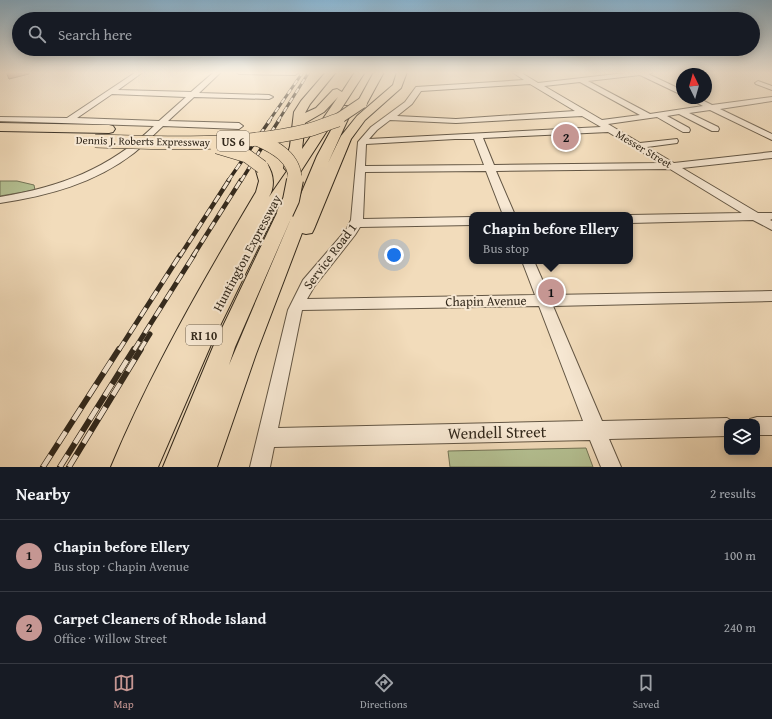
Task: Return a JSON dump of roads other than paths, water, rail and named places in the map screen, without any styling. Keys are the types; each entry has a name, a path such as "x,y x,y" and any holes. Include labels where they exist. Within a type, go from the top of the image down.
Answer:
{"highway":[{"path":"287,180 295,150 300,112 313,94"},
{"name":"Dennis J. Roberts Expressway","path":"2,137 232,135 271,130 302,120 318,112 334,94"},
{"name":"Huntington Expressway","path":"144,467 216,310 271,205 345,94"},
{"path":"203,467 232,385 329,145 344,115 361,94"},
{"name":"Dennis J. Roberts Expressway","path":"76,141 102,135 210,142 270,137 307,130 328,124 349,114 362,103 367,94"},
{"path":"270,289 292,256 321,198 345,139 361,118 388,94"},
{"path":"0,127 102,135 225,148 248,156 262,167 266,180 262,195 216,275 182,340 125,467"},
{"path":"102,135 224,132 247,136 266,142 282,153 291,164 295,173 296,183 294,192 227,340 177,467"},
{"name":"Dennis J. Roberts Expressway","path":"2,137 27,140"}],"street":[{"path":"68,120 107,94"},
{"path":"184,94 269,97"},
{"path":"0,200 18,197 66,184 101,169 126,155 193,94"},
{"path":"362,142 368,133 410,103 415,94"},
{"name":"Messer Street","path":"551,94 772,226"},
{"path":"607,94 648,116"},
{"path":"600,123 772,99"},
{"path":"705,104 772,137"},
{"path":"681,112 715,129"},
{"path":"390,118 453,121 584,113"},
{"path":"659,115 686,130"},
{"path":"0,119 239,126"},
{"path":"362,142 477,135 502,136 610,129"},
{"path":"477,135 508,212"},
{"path":"638,146 674,141"},
{"name":"Service Road 1","path":"260,467 291,322 297,305 311,280 357,223 362,142"},
{"path":"360,170 671,166 772,155"},
{"path":"633,219 772,216"},
{"path":"357,223 469,221"},
{"path":"529,264 611,467"},
{"name":"Chapin Avenue","path":"297,305 772,296"},
{"path":"760,426 772,426"},
{"name":"Wendell Street","path":"267,438 724,427"}],"railway":[{"path":"269,121 288,94"},
{"path":"278,121 295,94"},
{"path":"228,181 270,120"},
{"path":"241,181 279,120"},
{"path":"180,256 229,180"},
{"path":"193,256 241,180"},
{"path":"119,350 180,255"},
{"path":"134,350 194,255"},
{"path":"140,350 150,334"},
{"path":"43,467 119,349"},
{"path":"60,467 134,349"},
{"path":"69,467 141,349"}],"place":[{"name":"Carpet Cleaners of Rhode Island","path":"566,137"},
{"name":"Chapin before Ellery","path":"551,292"}]}
